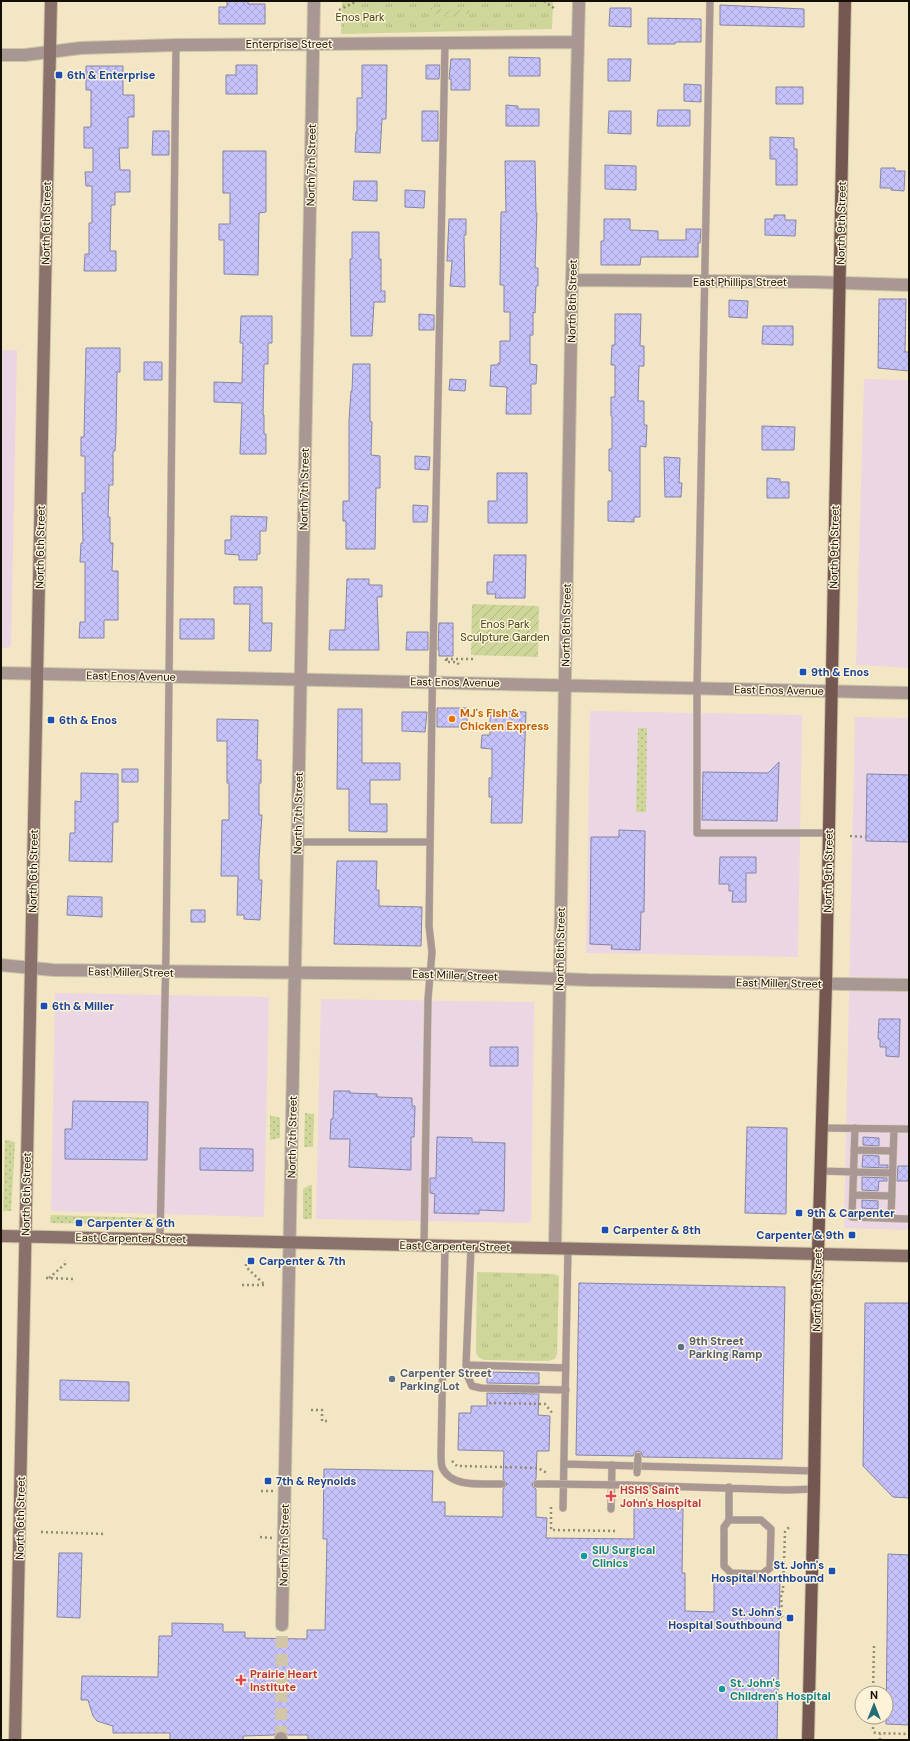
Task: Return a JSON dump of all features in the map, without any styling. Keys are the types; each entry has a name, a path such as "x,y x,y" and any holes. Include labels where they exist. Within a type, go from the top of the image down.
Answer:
{"main road":[{"name":"North 6th Street","path":"15,1740 51,1"},
{"name":"North 9th Street","path":"808,1740 818,1254 826,984 844,1"},
{"name":"East Carpenter Street","path":"1,1236 290,1241 471,1247 909,1256"}],"street":[{"name":"North 7th Street","path":"282,1626 314,1"},
{"name":"North 8th Street","path":"555,1248 572,280 579,1"},
{"name":"Enterprise Street","path":"1,55 25,55 81,48 176,45 578,42"},
{"name":"East Phillips Street","path":"572,280 909,285"},
{"name":"East Enos Avenue","path":"1,673 909,693"},
{"name":"East Miller Street","path":"1,965 53,970 431,974 560,979 909,985"}],"lane":[{"path":"710,1 706,282 697,688 697,833 829,833"},
{"path":"424,1245 428,999 432,952 429,926 432,682 445,43"},
{"path":"160,1239 169,676 176,45"},
{"path":"298,842 430,842"},
{"path":"822,1128 909,1129"},
{"path":"855,1128 852,1217 909,1219"},
{"path":"891,1218 894,1129"},
{"path":"854,1150 893,1151"},
{"path":"820,1171 892,1173"},
{"path":"853,1195 892,1196"},
{"path":"445,1246 442,1467 458,1482 502,1484"},
{"path":"471,1247 466,1365 468,1377 472,1386 481,1388 566,1390"},
{"path":"563,1508 568,1249"},
{"path":"466,1365 566,1368"},
{"path":"637,1486 638,1456"},
{"path":"564,1464 814,1471"},
{"path":"611,1509 612,1465"},
{"path":"537,1484 729,1487 788,1490 814,1489"},
{"path":"729,1487 729,1520 724,1527 724,1566 731,1573 762,1574 770,1568 771,1529 761,1520 729,1520"}],"path":[{"path":"339,10 357,1"},
{"path":"544,1 555,9"},
{"path":"458,665 457,662 446,662 446,659 474,659"},
{"path":"850,836 866,836"},
{"path":"65,1260 65,1264 48,1278 74,1279"},
{"path":"242,1285 265,1285 246,1267 246,1264"},
{"path":"489,1403 545,1404 553,1412 553,1418"},
{"path":"550,1408 554,1405"},
{"path":"311,1410 322,1410 322,1422 328,1422"},
{"path":"451,1456 453,1462 457,1466 538,1468 549,1474"},
{"path":"261,1491 273,1491"},
{"path":"551,1502 549,1522 551,1530 617,1531"},
{"path":"787,1618 782,1617 781,1593 783,1591 784,1532 789,1527"},
{"path":"41,1532 106,1534"},
{"path":"260,1537 272,1538"},
{"path":"873,1685 874,1645"},
{"path":"873,1725 875,1733 909,1734"},
{"path":"880,1734 880,1740"}],"shaded area":[{"path":"1,350 17,350 11,647 3,648 1,648"},
{"path":"864,379 909,380 909,668 856,665"},
{"path":"590,711 802,715 798,957 586,953"},
{"path":"855,717 909,718 909,1230 844,1228"},
{"path":"55,993 269,997 264,1217 51,1211"},
{"path":"321,999 534,1002 531,1223 316,1219"}],"green space":[{"name":"Enos Park","path":"342,1 553,1 552,29 341,34"},
{"path":"431,7 453,12 468,7 470,12 459,16 446,16 430,13"},
{"name":"Enos Park Sculpture Garden","path":"472,604 539,606 538,657 471,655"},
{"path":"638,728 647,728 646,812 636,812"},
{"path":"305,1113 314,1114 313,1147 304,1147"},
{"path":"270,1115 280,1118 280,1138 270,1140"},
{"path":"5,1140 15,1143 11,1211 3,1211"},
{"path":"312,1185 312,1219 303,1219 303,1189"},
{"path":"51,1215 155,1218 151,1225 50,1223"},
{"path":"477,1272 554,1274 559,1276 557,1354 555,1359 548,1361 484,1360 478,1357 476,1352"}],"building":[{"path":"227,1 248,1 248,4 265,4 265,24 219,24 219,7 227,7"},
{"path":"720,5 804,9 804,27 720,25"},
{"path":"610,8 631,8 631,27 609,26"},
{"path":"648,18 701,19 701,42 648,44"},
{"path":"509,57 540,58 540,76 509,76"},
{"path":"451,59 470,59 470,90 451,90 451,79 449,79"},
{"path":"608,59 631,59 630,81 608,81"},
{"path":"236,65 257,65 257,94 226,94 226,75 236,75"},
{"path":"362,65 387,65 386,119 382,119 380,153 355,152 357,132 357,98 362,98"},
{"path":"426,65 440,65 439,79 426,79"},
{"path":"86,66 123,66 123,95 134,95 134,117 128,117 128,148 119,148 120,170 130,170 130,192 115,192 115,205 111,205 110,251 116,251 116,271 84,271 85,254 89,254 89,223 92,223 92,186 86,186 85,172 93,172 93,148 84,148 84,127 91,127 91,90 86,90"},
{"path":"684,84 701,85 701,102 684,101"},
{"path":"776,87 803,87 803,104 776,104"},
{"path":"506,105 518,106 518,109 539,109 539,126 506,126"},
{"path":"658,110 690,110 690,126 657,126"},
{"path":"422,111 438,111 438,141 422,141"},
{"path":"609,111 631,111 631,134 608,133"},
{"path":"153,131 169,131 169,155 152,155"},
{"path":"770,137 794,138 794,149 797,149 797,185 776,185 776,159 770,159"},
{"path":"223,151 266,151 266,212 259,213 258,275 224,274 224,240 219,240 219,224 230,224 230,193 223,193"},
{"path":"505,161 535,161 537,213 535,268 538,268 538,286 536,286 535,313 533,312 533,335 530,335 530,364 537,365 536,384 531,384 531,414 506,414 507,387 490,386 491,365 498,365 498,363 500,363 500,341 510,341 510,312 504,312 504,285 500,285 501,212 506,212"},
{"path":"605,165 636,166 636,190 605,189"},
{"path":"881,168 895,168 895,171 905,171 904,191 891,190 891,188 880,188"},
{"path":"354,181 377,181 377,201 353,200"},
{"path":"405,190 425,191 424,208 405,207"},
{"path":"774,215 785,215 785,220 796,220 795,236 765,235 765,219 774,219"},
{"path":"449,219 466,219 466,235 464,235 465,287 450,286 452,261 447,261"},
{"path":"604,219 630,219 630,230 658,231 658,240 686,240 686,229 701,229 700,243 698,243 698,257 641,257 640,265 601,265 601,241 604,241"},
{"path":"352,232 379,232 381,291 385,291 385,302 374,302 372,336 351,336 350,259 352,259"},
{"path":"879,299 906,299 905,352 909,352 909,371 878,368"},
{"path":"729,300 748,301 747,318 729,317"},
{"path":"419,314 434,315 434,330 419,330"},
{"path":"615,314 641,314 640,346 644,346 644,366 639,366 638,401 644,401 644,425 647,425 646,447 640,446 640,517 634,517 634,522 608,521 608,501 612,501 612,471 609,471 609,449 612,449 611,397 615,397 615,365 611,365 612,345 615,345"},
{"path":"241,316 272,316 272,343 268,343 268,364 264,364 263,415 264,434 266,434 266,454 240,454 242,403 214,402 214,382 242,383 243,343 240,343"},
{"path":"763,326 793,326 793,345 762,344"},
{"path":"86,348 120,348 120,372 117,372 116,432 115,451 113,451 113,485 109,485 108,517 110,517 110,543 113,543 112,571 118,571 118,620 104,620 104,638 79,638 80,622 85,622 85,562 80,562 81,543 83,543 82,493 85,493 85,456 81,456 81,437 84,437"},
{"path":"144,362 162,362 162,380 144,380"},
{"path":"353,364 370,364 370,421 372,422 371,455 380,456 380,488 376,488 375,549 346,549 346,521 343,521 343,501 349,501 349,421"},
{"path":"450,379 466,380 465,391 449,390"},
{"path":"762,426 795,427 794,450 762,450"},
{"path":"415,456 430,457 429,470 415,469"},
{"path":"664,457 680,458 679,483 682,483 681,497 665,497"},
{"path":"497,473 527,473 527,523 488,523 488,501 497,501"},
{"path":"767,478 780,479 780,482 789,482 789,498 767,498"},
{"path":"413,505 428,506 427,522 413,522"},
{"path":"231,516 267,517 266,531 260,531 260,554 257,554 257,560 239,560 239,555 225,554 225,540 231,540"},
{"path":"494,555 526,555 525,598 495,598 496,594 487,594 487,582 493,582"},
{"path":"347,579 369,579 369,585 382,585 382,597 377,597 379,650 329,650 330,630 345,630"},
{"path":"234,587 262,587 262,623 272,623 271,651 249,651 250,604 234,604"},
{"path":"180,619 214,619 214,639 180,639"},
{"path":"439,623 453,623 453,656 439,656"},
{"path":"407,632 428,632 428,650 406,650"},
{"path":"437,708 467,708 467,727 437,727"},
{"path":"338,709 362,709 362,763 400,763 400,780 370,780 370,804 387,804 387,832 349,831 349,789 337,789"},
{"path":"490,711 526,712 522,823 491,823 492,797 489,797 489,778 492,778 492,749 481,748 482,735 490,735"},
{"path":"402,712 427,712 425,732 402,731"},
{"path":"217,719 258,720 257,760 261,760 259,815 262,815 259,859 259,880 262,880 260,920 244,919 244,915 237,915 238,876 221,876 222,820 229,820 229,783 227,783 227,741 217,741"},
{"path":"779,762 777,821 702,820 703,772 768,773"},
{"path":"122,769 138,769 138,782 122,782"},
{"path":"81,773 118,774 118,822 113,822 112,862 69,861 70,833 75,833 75,801 81,802"},
{"path":"867,774 909,775 909,842 866,841"},
{"path":"619,830 645,831 644,912 641,912 640,950 611,949 612,945 590,944 591,837 619,837"},
{"path":"720,857 756,857 756,873 746,873 746,902 732,902 733,891 729,891 729,884 719,884"},
{"path":"337,861 377,861 376,890 379,890 379,906 422,907 421,946 334,944"},
{"path":"68,896 102,897 102,917 67,915"},
{"path":"191,910 205,910 205,922 191,922"},
{"path":"879,1019 900,1019 899,1057 886,1056 886,1047 880,1047 880,1039 878,1039"},
{"path":"490,1047 518,1047 518,1066 490,1066"},
{"path":"334,1091 377,1094 377,1097 412,1098 412,1106 415,1106 414,1137 411,1137 411,1170 349,1167 350,1139 330,1139 331,1119 333,1119"},
{"path":"73,1101 148,1102 147,1160 65,1159 65,1129 72,1129"},
{"path":"747,1127 787,1128 786,1214 745,1213"},
{"path":"437,1137 472,1138 472,1142 505,1143 504,1211 479,1210 479,1214 434,1213 435,1194 430,1193 430,1178 436,1178"},
{"path":"863,1137 879,1138 879,1146 863,1145"},
{"path":"200,1148 253,1149 253,1171 200,1170"},
{"path":"863,1155 879,1156 879,1165 888,1165 888,1168 862,1167"},
{"path":"898,1166 909,1166 909,1181 897,1181"},
{"path":"862,1177 887,1178 887,1181 879,1181 878,1191 862,1190"},
{"path":"862,1200 878,1201 878,1209 862,1208"},
{"name":"9th Street Parking Ramp","path":"579,1283 785,1287 782,1459 643,1457 641,1452 638,1451 634,1453 633,1456 576,1455"},
{"path":"865,1303 909,1303 909,1498 893,1497 863,1466"},
{"path":"487,1372 539,1373 539,1384 487,1383"},
{"path":"60,1380 129,1382 129,1401 60,1400"},
{"path":"487,1393 539,1394 538,1415 550,1416 549,1451 537,1451 536,1479 532,1484 536,1489 536,1517 547,1518 546,1538 634,1539 634,1508 683,1509 682,1573 685,1573 685,1611 714,1612 714,1580 780,1581 777,1740 308,1740 308,1735 288,1735 281,1731 274,1735 243,1736 243,1740 170,1740 170,1733 113,1733 113,1726 97,1721 93,1716 88,1700 81,1700 82,1676 158,1677 159,1636 172,1636 172,1623 223,1624 223,1632 245,1632 245,1638 307,1639 307,1630 325,1630 327,1539 323,1539 324,1469 433,1471 432,1502 445,1502 445,1516 503,1517 503,1489 507,1484 503,1479 504,1451 458,1450 459,1413 471,1413 471,1406 487,1406"},
{"path":"59,1553 82,1553 80,1618 57,1617"},
{"path":"888,1554 909,1555 909,1725 894,1724 894,1685 886,1685"}],"tunnel":[{"path":"281,1738 282,1625"}],"place":[{"name":"6th & Enterprise","path":"59,75"},
{"name":"9th & Enos","path":"803,672"},
{"name":"MJ's Fish & Chicken Express","path":"452,719"},
{"name":"6th & Enos","path":"51,720"},
{"name":"6th & Miller","path":"44,1006"},
{"name":"9th & Carpenter","path":"799,1213"},
{"name":"Carpenter & 6th","path":"79,1223"},
{"name":"Carpenter & 8th","path":"605,1230"},
{"name":"Carpenter & 9th","path":"852,1235"},
{"name":"Carpenter & 7th","path":"251,1261"},
{"name":"9th Street Parking Ramp","path":"681,1347"},
{"name":"Carpenter Street Parking Lot","path":"392,1379"},
{"name":"7th & Reynolds","path":"268,1481"},
{"name":"HSHS Saint John's Hospital","path":"611,1496"},
{"name":"SIU Surgical Clinics","path":"584,1556"},
{"name":"St. John's Hospital Northbound","path":"832,1571"},
{"name":"St. John's Hospital Southbound","path":"790,1618"},
{"name":"Prairie Heart Institute","path":"241,1680"},
{"name":"St. John's Children's Hospital","path":"722,1689"}]}
